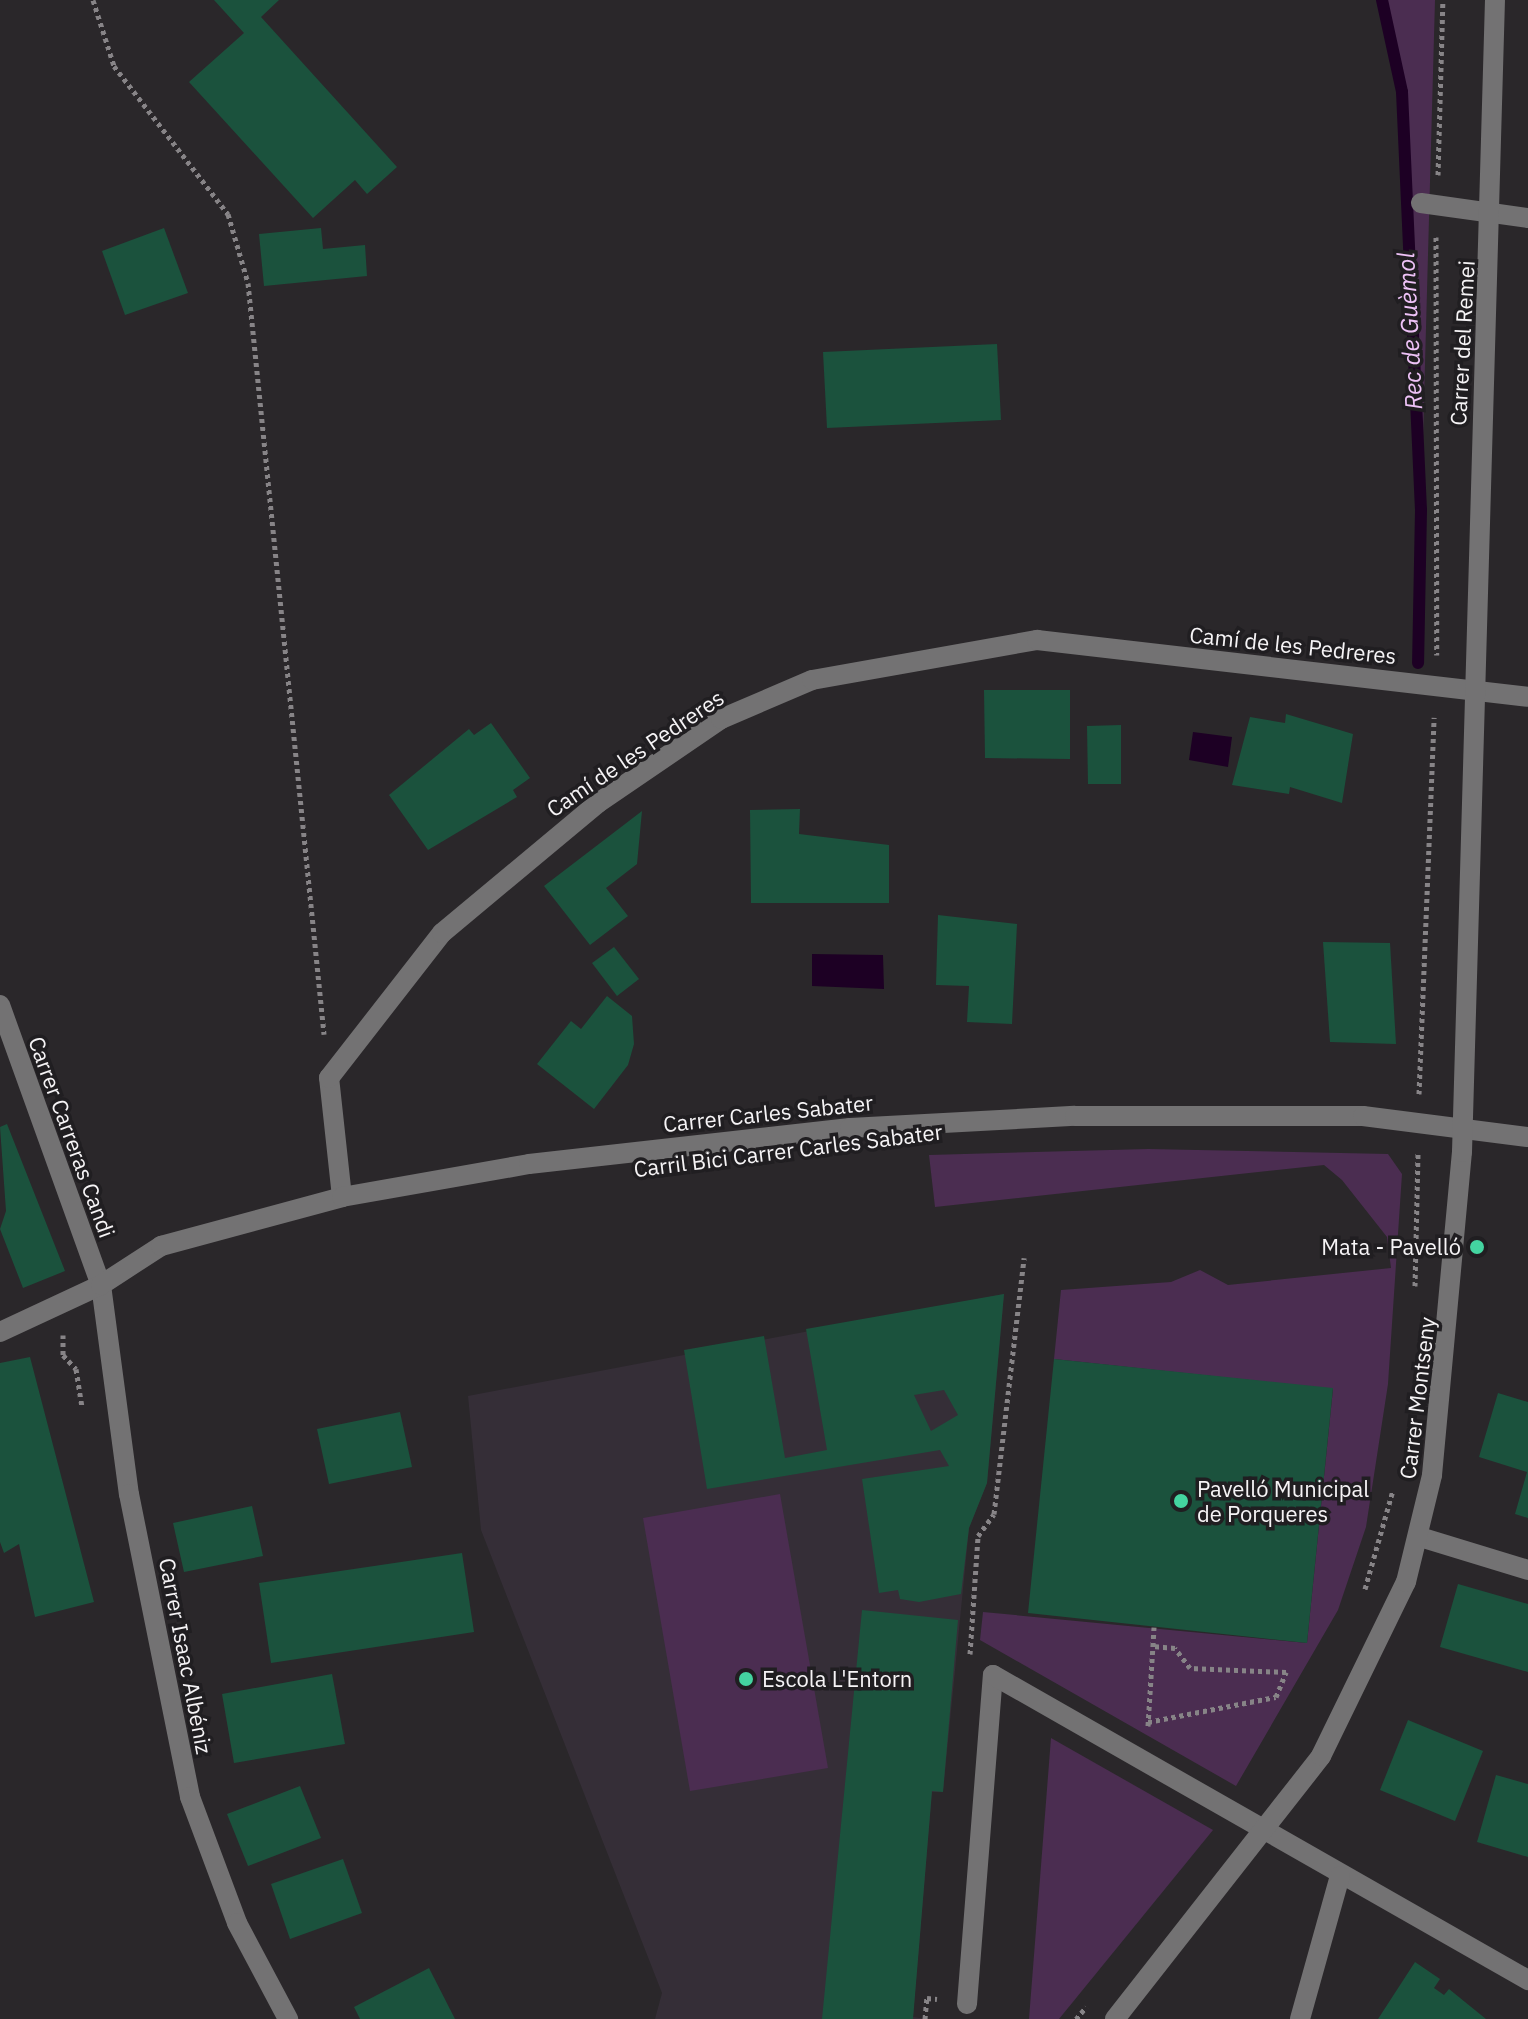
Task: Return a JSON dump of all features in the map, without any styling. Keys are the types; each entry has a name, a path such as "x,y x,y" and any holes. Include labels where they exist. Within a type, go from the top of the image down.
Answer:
{"street":[{"name":"Carrer del Remei","path":"1470,689 1492,214 1495,0"},
{"path":"1429,204 1528,218"},
{"name":"Camí de les Pedreres","path":"329,1078 442,933 534,853 721,719 812,680 1037,640 1528,697"},
{"name":"Carrer Montseny","path":"1115,2019 1266,1833 1359,1690 1420,1537 1446,1367 1461,1141 1470,689"},
{"name":"Carrer Carreras Candi","path":"0,1005 101,1285"},
{"path":"329,1078 342,1197"},
{"name":"Carrer Carles Sabater","path":"0,1332 101,1285 161,1246 342,1197 529,1164 952,1119 1215,1113 1418,1124 1461,1141 1528,1137"},
{"name":"Carrer Isaac Albéniz","path":"101,1285 106,1361 190,1797 237,1923 288,2019"},
{"path":"1420,1537 1528,1570"},
{"path":"967,2004 993,1675 1340,1876 1528,1980"},
{"path":"1300,2019 1340,1876"}],"path":[{"path":"93,0 114,66 228,214 248,283 329,1078"},
{"path":"1415,1300 1418,1124 1436,685 1429,204 1443,0"},
{"path":"1402,1147 1418,1148 1461,1141"},
{"path":"993,1675 969,1662 978,1536 994,1514 1024,1258"},
{"path":"76,1369 106,1361"},
{"path":"1363,1599 1395,1483"},
{"path":"1149,1710 1154,1627"},
{"path":"1148,1722 1276,1697 1286,1672 1190,1668 1175,1648 1153,1646"},
{"path":"1076,2019 1095,1994"}],"shaded area":[{"path":"1382,0 1435,0 1421,510 1402,92"},
{"path":"1193,732 1232,737 1228,767 1189,760"},
{"path":"812,954 883,955 884,989 812,986"},
{"path":"1148,1149 1388,1154 1402,1174 1388,1384 1366,1527 1338,1610 1236,1786 980,1640 983,1612 1307,1643 1333,1389 1054,1359 1061,1290 1171,1282 1200,1270 1228,1285 1391,1268 1387,1237 1342,1180 1324,1165 935,1207 929,1155"},
{"name":"Escola L'Entorn","path":"1004,1294 987,1483 969,1528 943,1792 932,1792 913,2017 927,2019 655,2019 662,1993 481,1530 468,1396"},
{"path":"780,1494 828,1768 690,1791 643,1518"},
{"path":"1051,1738 1213,1830 1059,2019 1029,2019"}],"building":[{"path":"214,0 279,0 261,17 397,167 367,194 355,180 313,218 189,82 244,33"},
{"path":"164,228 188,293 125,315 102,251"},
{"path":"321,228 323,249 365,245 367,276 264,286 259,234"},
{"path":"997,344 1001,420 827,428 823,352"},
{"path":"984,690 1070,690 1070,759 985,758"},
{"path":"1286,714 1353,734 1342,803 1290,787 1289,794 1232,785 1250,717 1285,723"},
{"path":"491,723 530,778 513,790 517,797 428,850 389,795 469,729 474,735"},
{"path":"1121,725 1121,784 1088,784 1087,726"},
{"path":"800,809 799,834 889,845 889,903 751,903 750,810"},
{"path":"642,811 637,864 606,888 628,916 590,945 544,886"},
{"path":"938,915 1017,924 1012,1024 967,1022 969,986 936,985"},
{"path":"1323,942 1390,943 1396,1044 1330,1042"},
{"path":"614,947 639,979 617,996 592,963"},
{"path":"607,996 632,1016 634,1044 628,1065 594,1109 537,1064 571,1021 581,1029"},
{"path":"7,1124 65,1271 23,1288 0,1229 6,1211 0,1127"},
{"path":"1004,1294 987,1483 969,1528 961,1594 919,1602 900,1599 898,1590 879,1593 862,1479 949,1466 940,1450 707,1489 684,1350 764,1336 785,1458 827,1450 806,1329","holes":["944,1390 958,1415 931,1431 914,1395"]},
{"path":"30,1357 94,1602 35,1617 19,1544 4,1553 0,1542 0,1363"},
{"name":"Pavelló Municipal de Porqueres","path":"1054,1359 1333,1388 1307,1643 1028,1613"},
{"path":"1498,1393 1528,1402 1528,1518 1515,1514 1527,1472 1479,1457"},
{"path":"400,1412 412,1467 329,1484 317,1429"},
{"path":"252,1506 263,1556 184,1572 173,1523"},
{"path":"462,1553 474,1632 271,1663 259,1583"},
{"path":"1458,1584 1528,1604 1528,1672 1440,1647"},
{"path":"862,1610 958,1620 943,1792 932,1791 913,2019 822,2019"},
{"path":"332,1674 345,1744 234,1763 222,1694"},
{"path":"1408,1720 1483,1751 1455,1821 1380,1790"},
{"path":"1496,1775 1528,1784 1528,1857 1477,1842"},
{"path":"300,1786 321,1838 248,1866 227,1814"},
{"path":"343,1859 362,1913 290,1939 271,1884"},
{"path":"1415,1962 1440,1979 1434,1988 1444,1995 1449,1989 1486,2019 1378,2019"},
{"path":"429,1968 455,2019 360,2019 354,2007"}],"waterway":[{"name":"Rec de Guèmol","path":"1382,0 1402,92 1421,510 1418,663"}],"place":[{"name":"Mata - Pavelló","path":"1477,1247"},
{"name":"Pavelló Municipal de Porqueres","path":"1181,1501"},
{"name":"Escola L'Entorn","path":"746,1679"}]}
